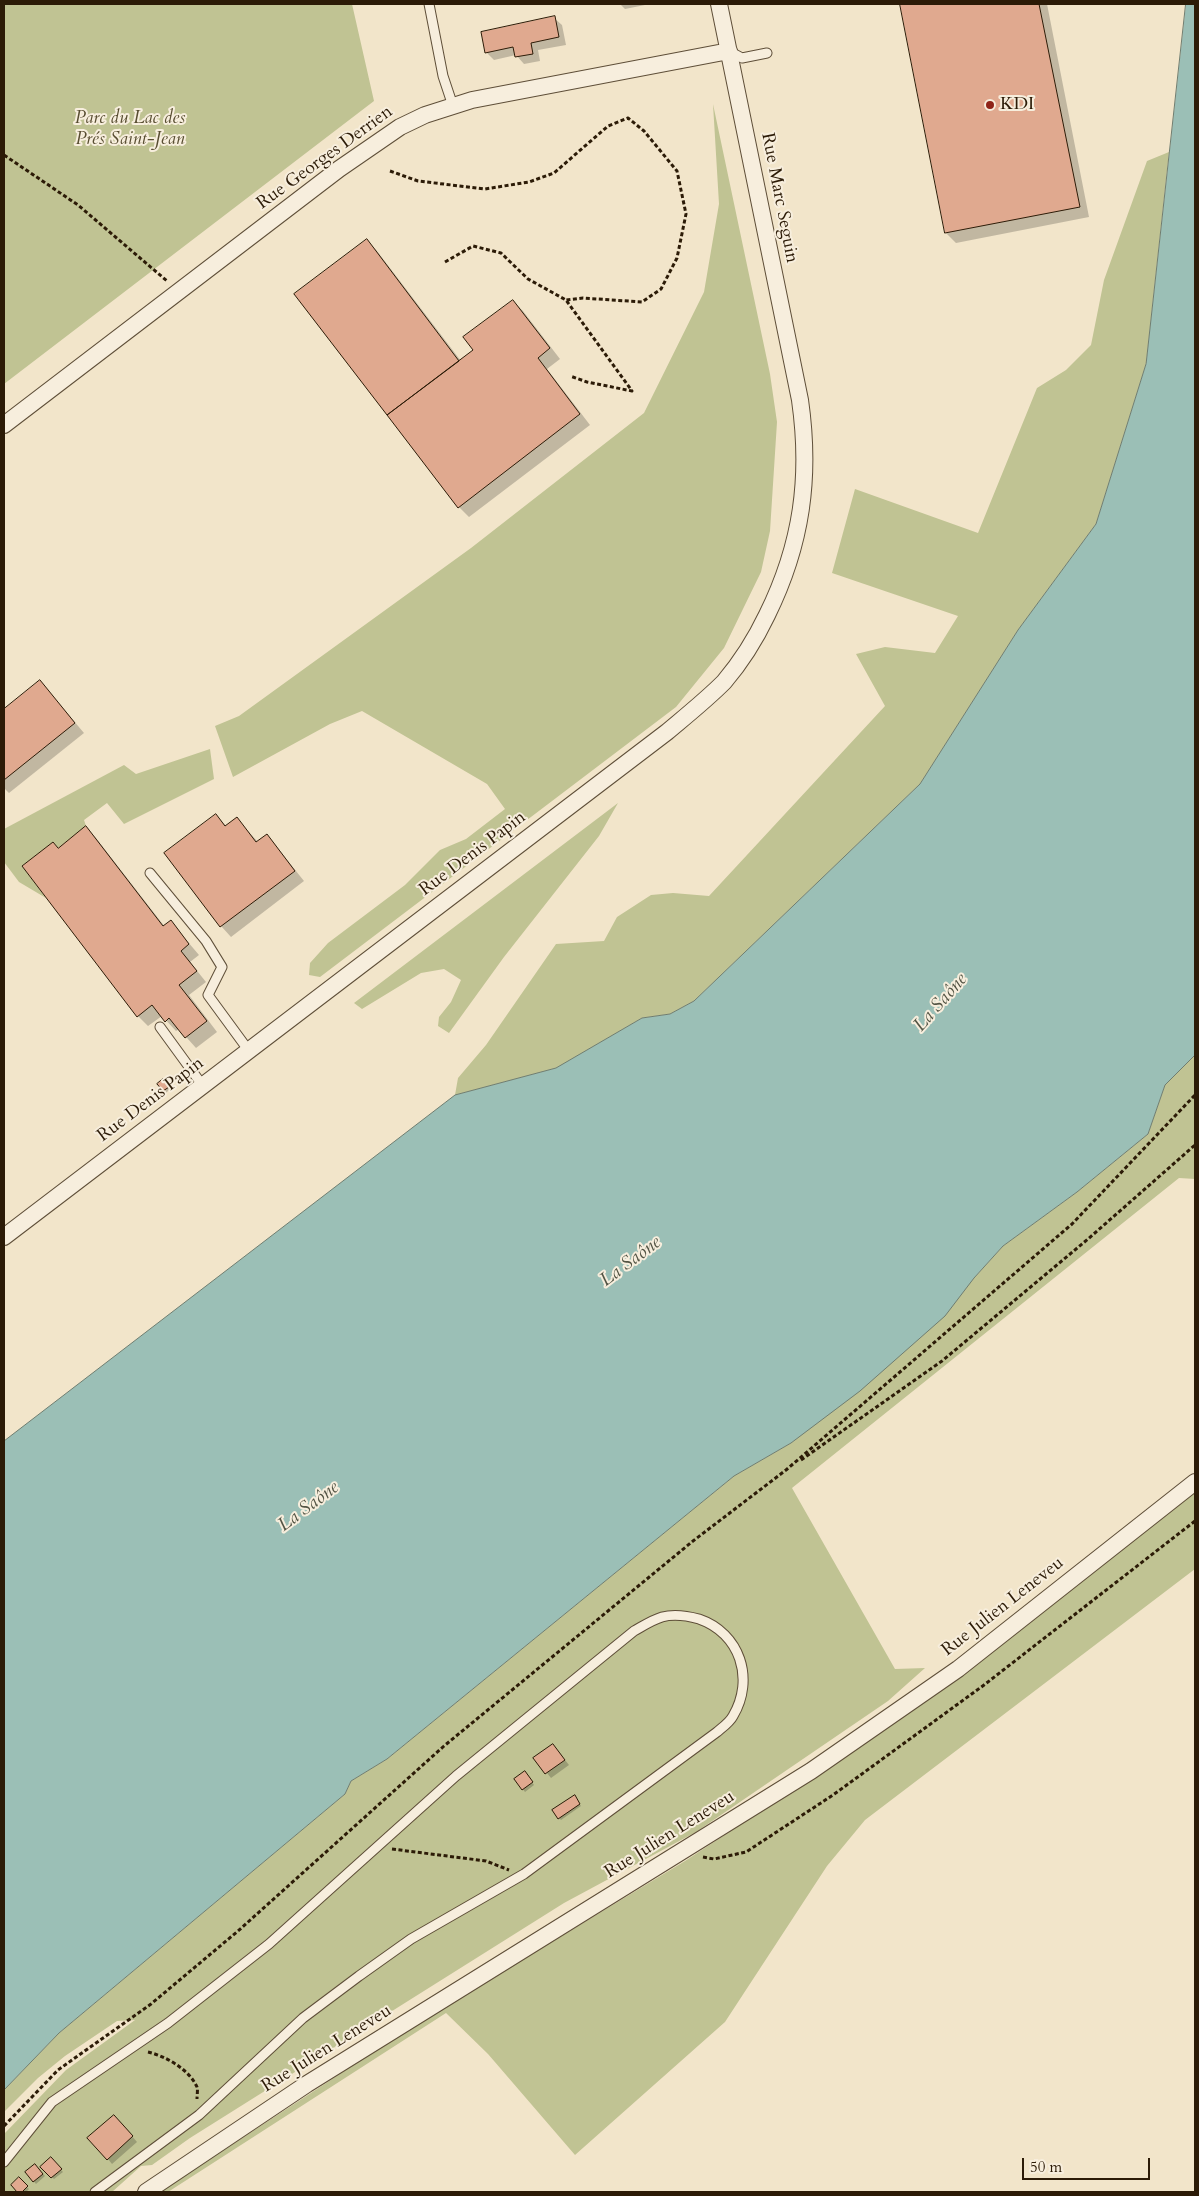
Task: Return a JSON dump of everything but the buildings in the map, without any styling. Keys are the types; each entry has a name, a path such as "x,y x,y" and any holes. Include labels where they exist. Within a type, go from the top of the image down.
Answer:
{"street":[{"name":"Rue Marc Seguin","path":"719,4 800,400"},
{"name":"Rue Georges Derrien","path":"4,425 374,144 400,127 453,106 729,51"},
{"name":"Rue Denis Papin","path":"4,1238 667,732 704,701 725,680 744,655 761,627 777,596 790,562 799,528 805,468 805,435 800,400"},
{"name":"Rue Julien Leneveu","path":"146,2192 307,2084 811,1771 958,1669 1195,1482"}],"lane":[{"path":"429,4 443,76 453,106"},
{"path":"729,51 742,58 767,53"},
{"path":"150,873 206,941 222,968 208,995 249,1051"},
{"path":"160,1027 203,1086"},
{"path":"4,2162 52,2102 168,2023 268,1944 456,1776 608,1652 648,1623 663,1617 690,1616 710,1623 729,1637 739,1653 744,1681 740,1703 732,1718 718,1732 524,1874 412,1939 359,1976 303,2018 199,2114 95,2192"}],"path":[{"path":"390,170 418,180 486,189 529,182 554,173 608,126 628,118 644,131 677,171 686,214 677,258 661,289 642,302 583,298 566,300"},
{"path":"4,154 78,205 180,291"},
{"path":"446,262 473,246 502,253 528,279 566,300 632,391 587,382 570,376"},
{"path":"786,1470 1072,1224 1195,1095"},
{"path":"4,2126 58,2070 151,2004 238,1931 444,1746 693,1541 786,1470 942,1361 1088,1239 1195,1145"},
{"path":"678,1854 714,1859 746,1852 833,1795 984,1685 1195,1520"},
{"path":"378,1847 486,1862 524,1874"},
{"path":"132,2049 162,2055 189,2077 197,2088 199,2114"}],"green space":[{"name":"Parc du Lac des Prés Saint-Jean","path":"4,4 352,4 374,101 4,384"},
{"path":"713,104 770,374 777,422 770,531 761,572 724,648 676,707 320,977 309,975 310,963 328,943 405,885 440,850 466,839 505,809 487,784 362,711 330,724 233,777 215,726 239,716 471,548 644,413 704,292 719,204"},
{"path":"1169,152 1146,364 1096,524 1018,630 920,784 694,1001 670,1014 642,1018 557,1068 455,1095 458,1078 486,1045 556,944 604,941 617,917 651,895 673,893 709,896 885,706 856,654 885,647 935,653 958,616 832,573 855,489 978,533 1037,388 1066,370 1091,345 1104,280 1147,161"},
{"path":"210,749 214,779 124,824 107,803 84,820 86,826 58,848 53,842 22,866 46,898 19,882 4,862 4,829 124,765 136,774"},
{"path":"618,803 599,836 504,957 449,1033 438,1026 439,1017 451,1002 461,980 444,969 421,973 362,1009 354,1003"},
{"path":"1195,1055 1195,1179 1179,1178 792,1488 895,1669 925,1668 888,1701 696,1832 564,1903 190,2138 152,2165 141,2166 112,2192 4,2192 4,2134 66,2070 135,2020 117,2021 65,2056 38,2078 4,2112 4,2090 59,2033 345,1794 351,1781 387,1759 734,1476 791,1443 974,1278 1003,1246 1077,1192 1148,1134 1165,1085"},
{"path":"1195,1492 1195,1569 865,1820 827,1866 725,2022 575,2155 488,2054 446,2013 168,2192 160,2192 407,2030 685,1861 888,1728 1075,1587"}],"water":[{"name":"La Saône","path":"1186,4 1195,4 1195,1055 1165,1085 1148,1134 1077,1192 1003,1246 974,1278 945,1316 860,1391 791,1443 734,1476 387,1759 351,1781 345,1794 59,2033 4,2090 4,1441 455,1095 556,1068 642,1018 670,1014 694,1001 920,784 1018,630 1096,524 1146,364"}],"place":[{"name":"KDI","path":"990,105"}]}
